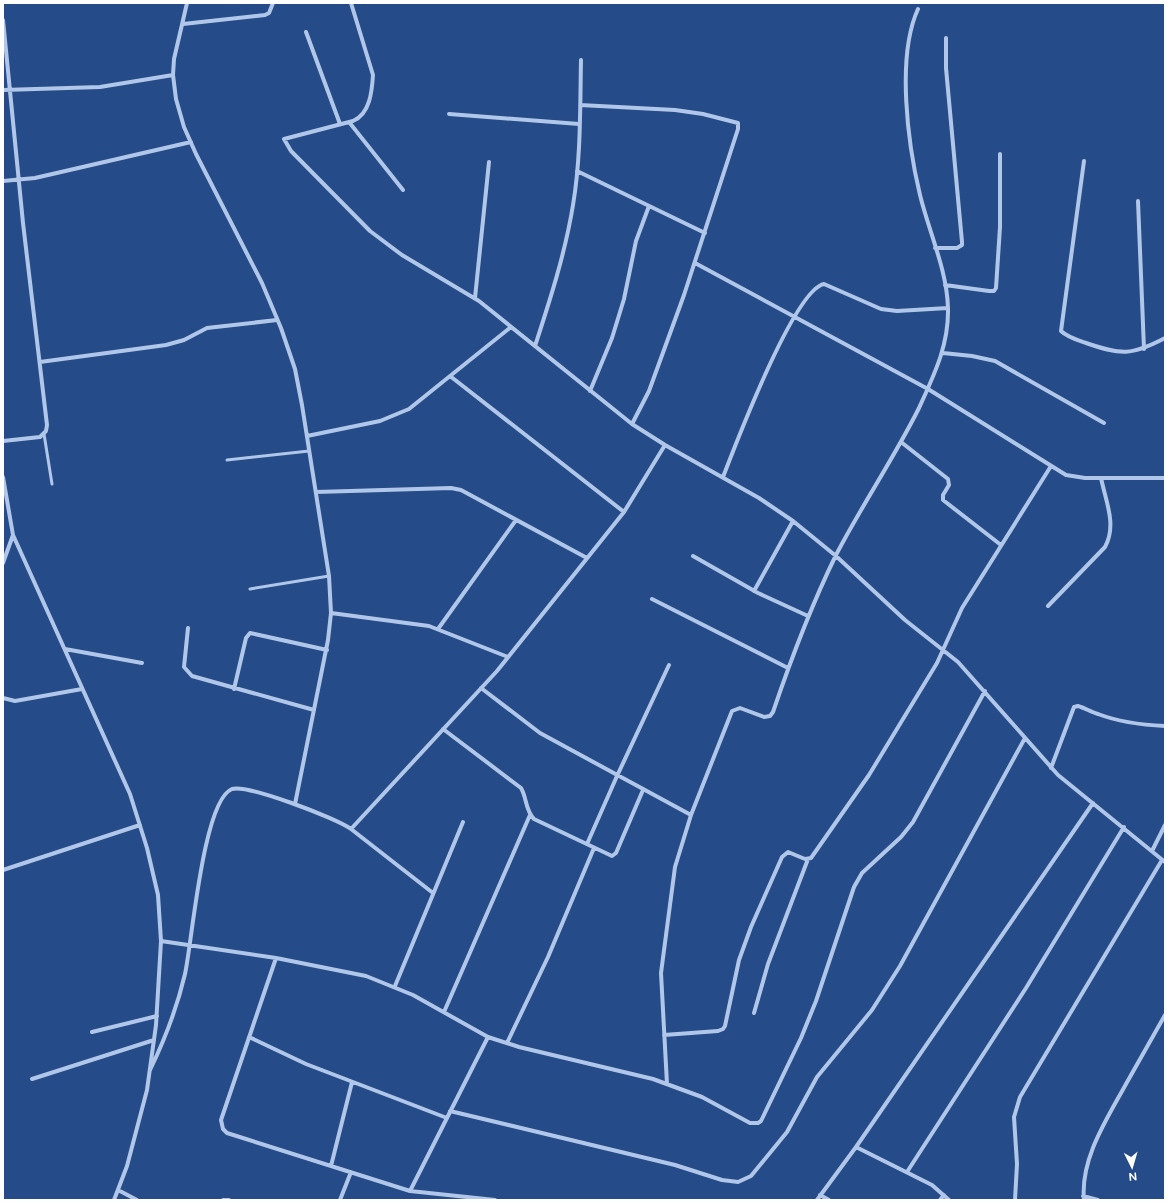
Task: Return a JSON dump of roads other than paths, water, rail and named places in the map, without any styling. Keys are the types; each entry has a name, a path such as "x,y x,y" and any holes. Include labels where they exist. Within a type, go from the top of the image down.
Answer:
{"street":[{"path":"187,3 174,60 173,75 176,99 191,142 262,283 294,369 310,451 329,576 331,612 326,650 295,804"},
{"path":"183,24 265,15 269,13 273,3"},
{"path":"351,3 373,75 372,86 365,111 358,119 284,139 291,151 370,231 402,255 475,298 632,424 665,445 759,498 793,522 836,556 905,620 958,662 1051,768 1164,861 1020,1097 1014,1117 1017,1164 1015,1200"},
{"path":"667,1084 661,973 675,867 691,815 732,711 740,708 764,717 770,716 808,616 836,556 901,442 928,389 943,353 948,308 945,285 919,187 911,148 907,105 907,66 910,39 918,9"},
{"path":"3,20 19,180 47,425 44,434 40,436 3,441"},
{"path":"306,32 340,124"},
{"path":"935,248 957,248 962,245 946,68 946,38"},
{"path":"535,346 556,283 573,204 577,171 581,60"},
{"path":"3,90 100,87 173,75"},
{"path":"580,105 675,110 738,123 738,129 695,263 649,392 632,424"},
{"path":"449,114 579,124"},
{"path":"349,122 403,190"},
{"path":"3,181 19,180 191,142"},
{"path":"945,285 990,291 994,291 996,288 1001,203 1000,154"},
{"path":"1084,161 1061,331 1070,337 1110,351 1126,353 1144,349 1165,338"},
{"path":"475,298 489,162"},
{"path":"577,171 704,233"},
{"path":"1138,201 1144,349"},
{"path":"590,391 612,338 624,299 636,241 649,206"},
{"path":"695,263 928,389 1051,466 1075,478 1165,478"},
{"path":"723,477 752,402 769,366 795,317 816,288 824,284 881,309 897,311 948,308"},
{"path":"40,362 166,345 184,340 207,328 277,320"},
{"path":"307,436 380,421 409,409 511,327"},
{"path":"943,353 972,356 995,361 1104,423"},
{"path":"450,376 624,512"},
{"path":"901,442 948,479 949,484 942,500 1001,545"},
{"path":"351,829 508,657 624,512 665,445"},
{"path":"754,1013 768,964 808,859 815,854 869,775 944,650 962,608 1051,466"},
{"path":"3,477 14,535 130,794 140,825 158,895 161,941 157,1016 150,1070 147,1090 127,1166 114,1200"},
{"path":"1048,606 1105,548 1111,537 1110,519 1101,478"},
{"path":"316,492 451,488 465,492 587,558"},
{"path":"438,629 516,520"},
{"path":"754,591 793,522"},
{"path":"3,563 14,535"},
{"path":"693,556 754,591 808,616"},
{"path":"652,599 788,668"},
{"path":"331,612 413,623 438,629 508,657"},
{"path":"188,628 184,661 187,672 198,679 314,710"},
{"path":"234,689 246,638 250,633 326,650"},
{"path":"65,649 142,663"},
{"path":"587,844 669,665"},
{"path":"481,688 540,733 691,815"},
{"path":"3,698 15,701 82,689"},
{"path":"161,941 276,958 366,976 395,986 488,1037 667,1084 702,1097 750,1123 758,1123 761,1121 801,1038 816,1001 854,888 862,873 901,838 914,822 985,691"},
{"path":"1051,768 1074,707 1078,706 1118,720 1165,726"},
{"path":"443,729 521,788 530,815 539,822 612,856 616,853 643,790"},
{"path":"450,1111 675,1166 722,1180 738,1182 751,1176 786,1132 817,1077 872,1010 900,966 1025,738"},
{"path":"150,1070 166,1038 186,973 197,888 217,809 223,797 232,790 241,789 295,804 329,816 351,829 434,893"},
{"path":"817,1200 1093,803"},
{"path":"444,1012 530,815"},
{"path":"395,986 463,822"},
{"path":"3,870 140,825"},
{"path":"1152,851 1165,825"},
{"path":"907,1172 1026,988 1124,827"},
{"path":"507,1043 548,957 594,848"},
{"path":"664,1035 723,1029 726,1022 730,994 739,960 751,926 782,857 788,852 808,859"},
{"path":"276,958 221,1120 223,1130 227,1133 410,1191 495,1200"},
{"path":"1098,1200 1083,1198 1086,1173 1092,1150 1107,1118 1165,1015"},
{"path":"92,1032 157,1016"},
{"path":"410,1191 488,1037"},
{"path":"249,1038 306,1064 447,1118"},
{"path":"32,1080 154,1040"},
{"path":"330,1166 352,1082"},
{"path":"856,1146 932,1185 950,1200"},
{"path":"340,1200 351,1172"},
{"path":"118,1190 137,1200"},
{"path":"820,1195 829,1200"},
{"path":"940,1200 944,1195"},
{"path":"223,1200 229,1200"}],"lane":[{"path":"44,434 52,484"},
{"path":"227,460 310,451"},
{"path":"250,589 329,576"}]}
